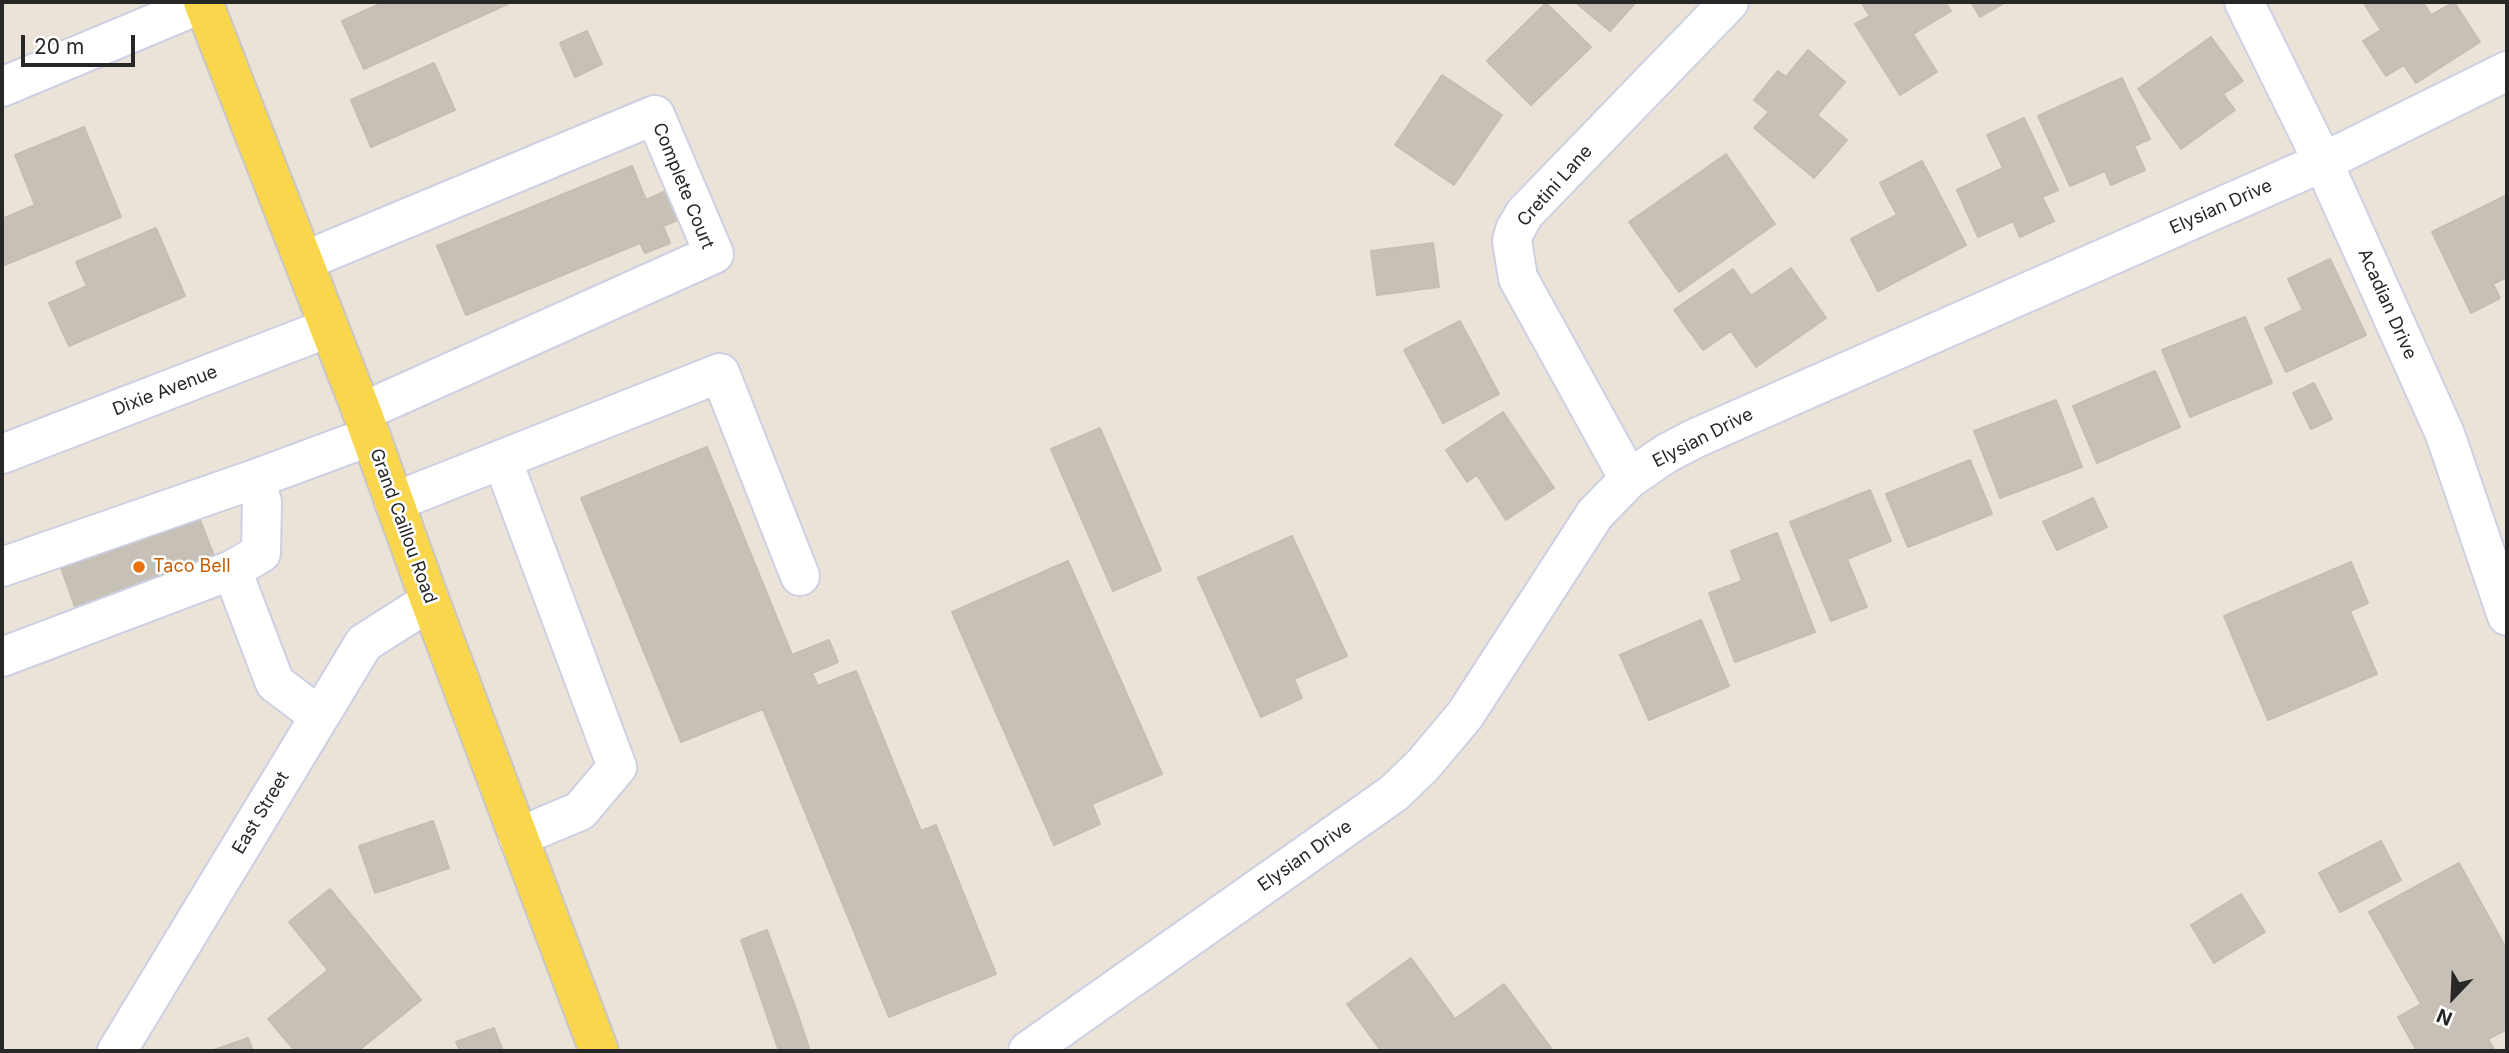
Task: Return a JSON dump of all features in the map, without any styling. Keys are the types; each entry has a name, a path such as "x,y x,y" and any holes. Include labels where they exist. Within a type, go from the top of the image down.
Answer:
{"main road":[{"name":"Grand Caillou Road","path":"203,3 366,424 599,1051"}],"street":[{"name":"Cretini Lane","path":"1629,479 1518,278 1512,241 1525,214 1729,2"},
{"name":"Acadian Drive","path":"2244,2 2323,162 2445,434 2507,616"},
{"path":"2,87 203,3"},
{"name":"Elysian Drive","path":"1036,1049 1394,793 1423,765 1465,715 1595,514 1629,479 1667,453 2323,162 2507,71"},
{"name":"Complete Court","path":"304,261 655,116 714,254 366,424"},
{"name":"Dixie Avenue","path":"2,454 328,328"},
{"path":"394,502 720,373 800,576"},
{"path":"2,567 255,479 366,424"},
{"path":"502,459 617,767 580,811 519,837"},
{"path":"2,657 232,570 261,553 262,502 255,479"},
{"path":"232,570 275,683 320,716"},
{"name":"East Street","path":"117,1051 364,643 430,601"}],"building":[{"path":"384,2 512,2 364,69 342,21"},
{"path":"1575,2 1636,2 1610,31"},
{"path":"1861,2 1945,2 1951,11 1913,34 1937,72 1900,95 1855,24 1870,16"},
{"path":"1971,2 2006,2 1980,17"},
{"path":"2363,2 2423,2 2431,15 2454,2 2480,42 2416,83 2404,65 2386,76 2363,41 2381,30"},
{"path":"1546,3 1591,47 1531,105 1487,61"},
{"path":"587,31 602,64 575,77 560,43"},
{"path":"2211,37 2243,81 2223,94 2235,110 2181,149 2138,89"},
{"path":"1808,50 1845,82 1817,115 1847,140 1814,178 1754,128 1769,112 1754,100 1778,71 1786,77"},
{"path":"434,63 455,110 371,147 351,100"},
{"path":"1442,75 1502,115 1454,185 1395,145"},
{"path":"2122,78 2150,139 2134,146 2145,170 2111,185 2105,171 2070,186 2038,116"},
{"path":"2024,118 2058,190 2042,197 2054,221 2020,237 2013,221 1978,237 1957,190 2003,168 1987,135"},
{"path":"84,127 121,217 2,266 2,219 35,205 15,155"},
{"path":"1726,154 1775,224 1679,292 1629,222"},
{"path":"1922,161 1966,245 1878,291 1851,239 1897,215 1880,183"},
{"path":"632,166 646,200 673,188 685,217 663,226 670,243 645,253 640,243 466,315 437,246"},
{"path":"2507,195 2507,277 2493,284 2500,298 2471,313 2432,232"},
{"path":"156,228 185,296 69,346 49,303 87,286 76,262"},
{"path":"1433,243 1439,287 1377,295 1371,251"},
{"path":"2330,259 2366,335 2286,372 2265,328 2303,310 2288,279"},
{"path":"1791,268 1826,318 1756,367 1731,331 1703,350 1674,310 1733,269 1751,296"},
{"path":"2245,317 2272,383 2190,417 2162,350"},
{"path":"1460,321 1499,394 1443,423 1404,350"},
{"path":"2155,371 2180,427 2097,463 2073,406"},
{"path":"2314,383 2332,419 2311,429 2293,393"},
{"path":"2056,400 2082,467 2000,498 1974,431"},
{"path":"1503,412 1554,488 1506,520 1477,475 1467,482 1446,450"},
{"path":"1100,428 1161,570 1113,591 1051,449"},
{"path":"707,447 792,655 829,640 838,662 812,673 818,686 856,671 921,831 936,825 996,974 889,1017 763,709 681,742 581,498"},
{"path":"1970,460 1992,514 1908,547 1886,494"},
{"path":"1870,490 1891,541 1847,559 1867,607 1831,621 1790,522"},
{"path":"2093,498 2107,527 2057,550 2043,522"},
{"name":"Taco Bell","path":"199,517 218,566 79,618 61,568"},
{"path":"1777,533 1815,632 1735,662 1709,593 1742,581 1731,551"},
{"path":"1292,536 1347,656 1294,679 1302,698 1261,717 1198,578"},
{"path":"1068,561 1162,774 1092,804 1100,824 1054,845 952,612"},
{"path":"2351,562 2368,603 2350,611 2377,674 2268,720 2224,616"},
{"path":"1701,620 1729,686 1649,720 1620,655"},
{"path":"433,821 449,868 375,893 359,846"},
{"path":"2381,841 2401,880 2340,912 2319,873"},
{"path":"2459,863 2507,950 2507,1029 2488,1039 2495,1051 2417,1051 2398,1017 2421,1004 2369,912"},
{"path":"330,889 421,1000 358,1051 295,1051 268,1019 328,970 289,922"},
{"path":"2241,894 2265,932 2214,963 2191,925"},
{"path":"767,930 810,1051 779,1051 741,940"},
{"path":"1411,958 1455,1019 1504,984 1553,1051 1381,1051 1347,1004"},
{"path":"494,1028 503,1051 460,1051 456,1042"},
{"path":"248,1038 253,1051 211,1051"}],"place":[{"name":"Taco Bell","path":"139,567"}]}
